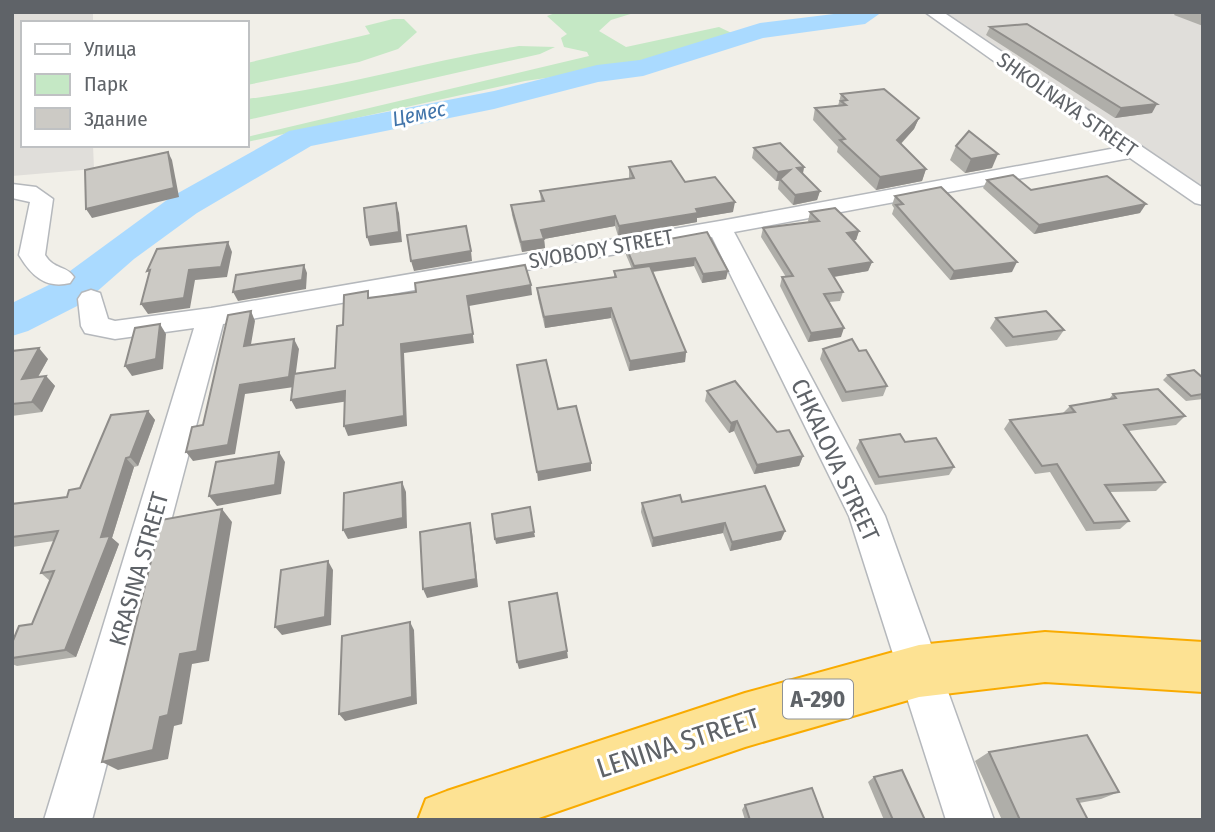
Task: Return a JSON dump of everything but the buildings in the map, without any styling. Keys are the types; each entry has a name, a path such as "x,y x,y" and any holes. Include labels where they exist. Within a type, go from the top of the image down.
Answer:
{"highway":[{"name":"LENINA STREET","path":"447,820 745,720 919,671 1045,657 1203,667"}],"street":[{"name":"SHKOLNAYA STREET","path":"932,12 1200,194"},
{"name":"SVOBODY STREET","path":"91,299 95,326 114,330 211,317 720,228 1132,150"},
{"path":"12,191 28,192 42,199 32,255 41,270 61,277"},
{"name":"CHKALOVA STREET","path":"720,228 867,516 970,820"},
{"name":"KRASINA STREET","path":"68,820 211,317"}],"shaded area":[{"path":"12,12 93,12 93,21 21,21 21,147 93,147 94,169 12,176"},
{"path":"944,12 1203,12 1203,187 1196,187"}],"green space":[{"path":"558,12 637,12 611,20 599,31 626,47 719,27 738,36 638,65 525,81 248,142 248,137 589,56 587,52 564,47 561,38 567,34 547,16"},
{"path":"404,19 417,32 398,49 359,62 248,85 248,63 370,34 365,26"},
{"path":"519,46 555,47 540,54 248,120 248,99 316,88"}],"waterway":[{"name":"Цемес","path":"12,321 70,292 120,251 184,205 301,138 494,100 597,74 643,68 760,31 856,19 870,12"}]}
